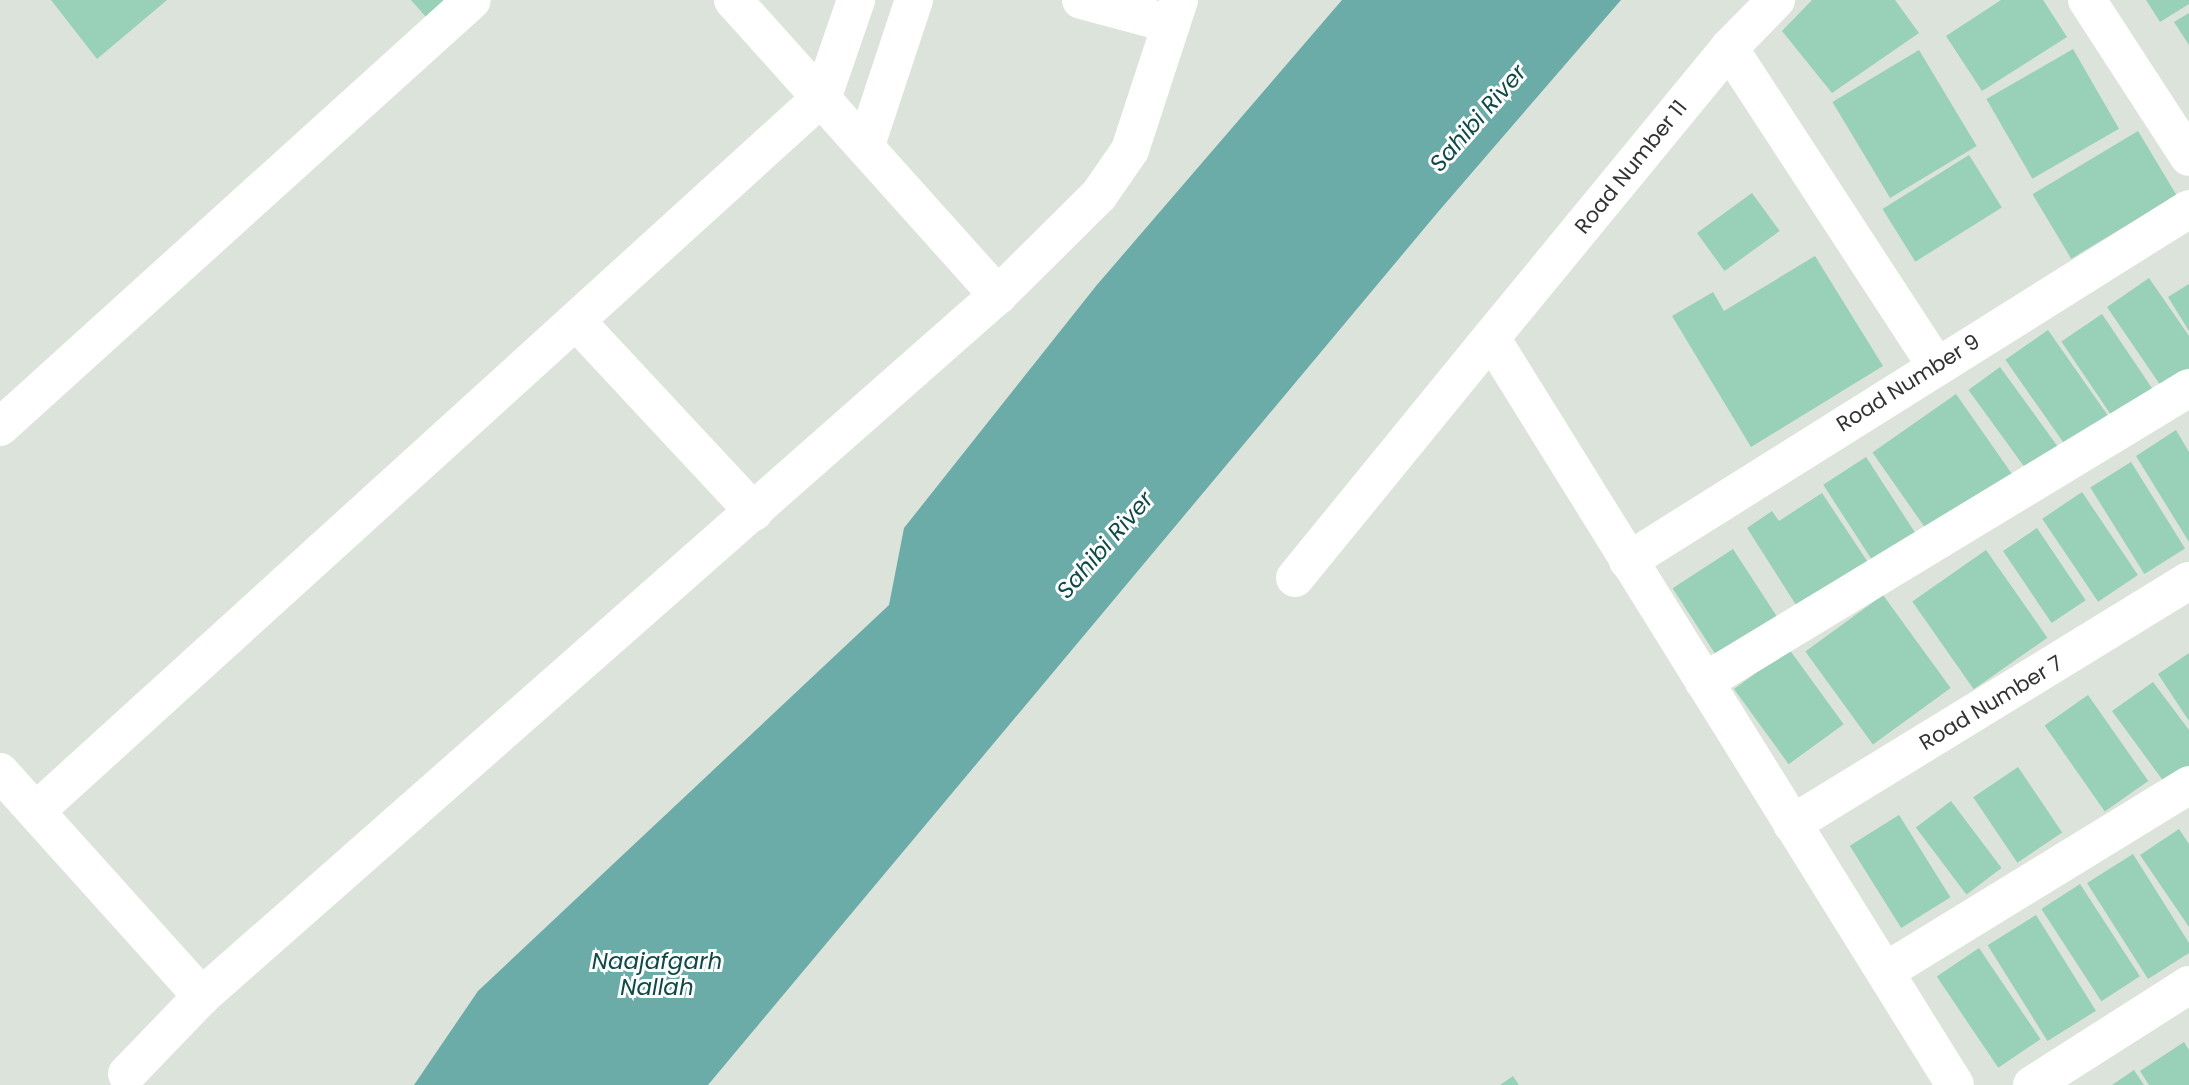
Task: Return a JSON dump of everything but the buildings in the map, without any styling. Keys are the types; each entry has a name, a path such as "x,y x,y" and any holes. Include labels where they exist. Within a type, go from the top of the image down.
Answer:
{"street":[{"path":"0,426 472,0"},
{"path":"733,0 823,96 998,295"},
{"path":"36,811 823,96 856,0"},
{"path":"866,145 914,0"},
{"path":"127,1074 202,996 998,295 1116,175 1130,150 1175,12 1081,0"},
{"name":"Road Number 11","path":"1295,578 1729,48 1776,0"},
{"path":"2087,0 2189,157"},
{"path":"1729,48 1936,364"},
{"name":"Road Number 9","path":"1628,561 1936,364 2189,209"},
{"path":"576,321 754,512"},
{"path":"1491,338 1955,1085"},
{"path":"1704,682 2189,388"},
{"name":"Road Number 7","path":"1792,824 2189,582"},
{"path":"0,772 202,996"},
{"path":"1886,971 2189,785"},
{"path":"2032,1085 2189,985"}],"water":[{"name":"Naajafgarh Nallah","path":"1342,0 1621,0 1438,212 708,1085 414,1085 478,991 889,605 904,528 1096,286"}],"water label":[{"name":"Sahibi River","path":"1478,118"},
{"name":"Sahibi River","path":"1105,545"}]}
